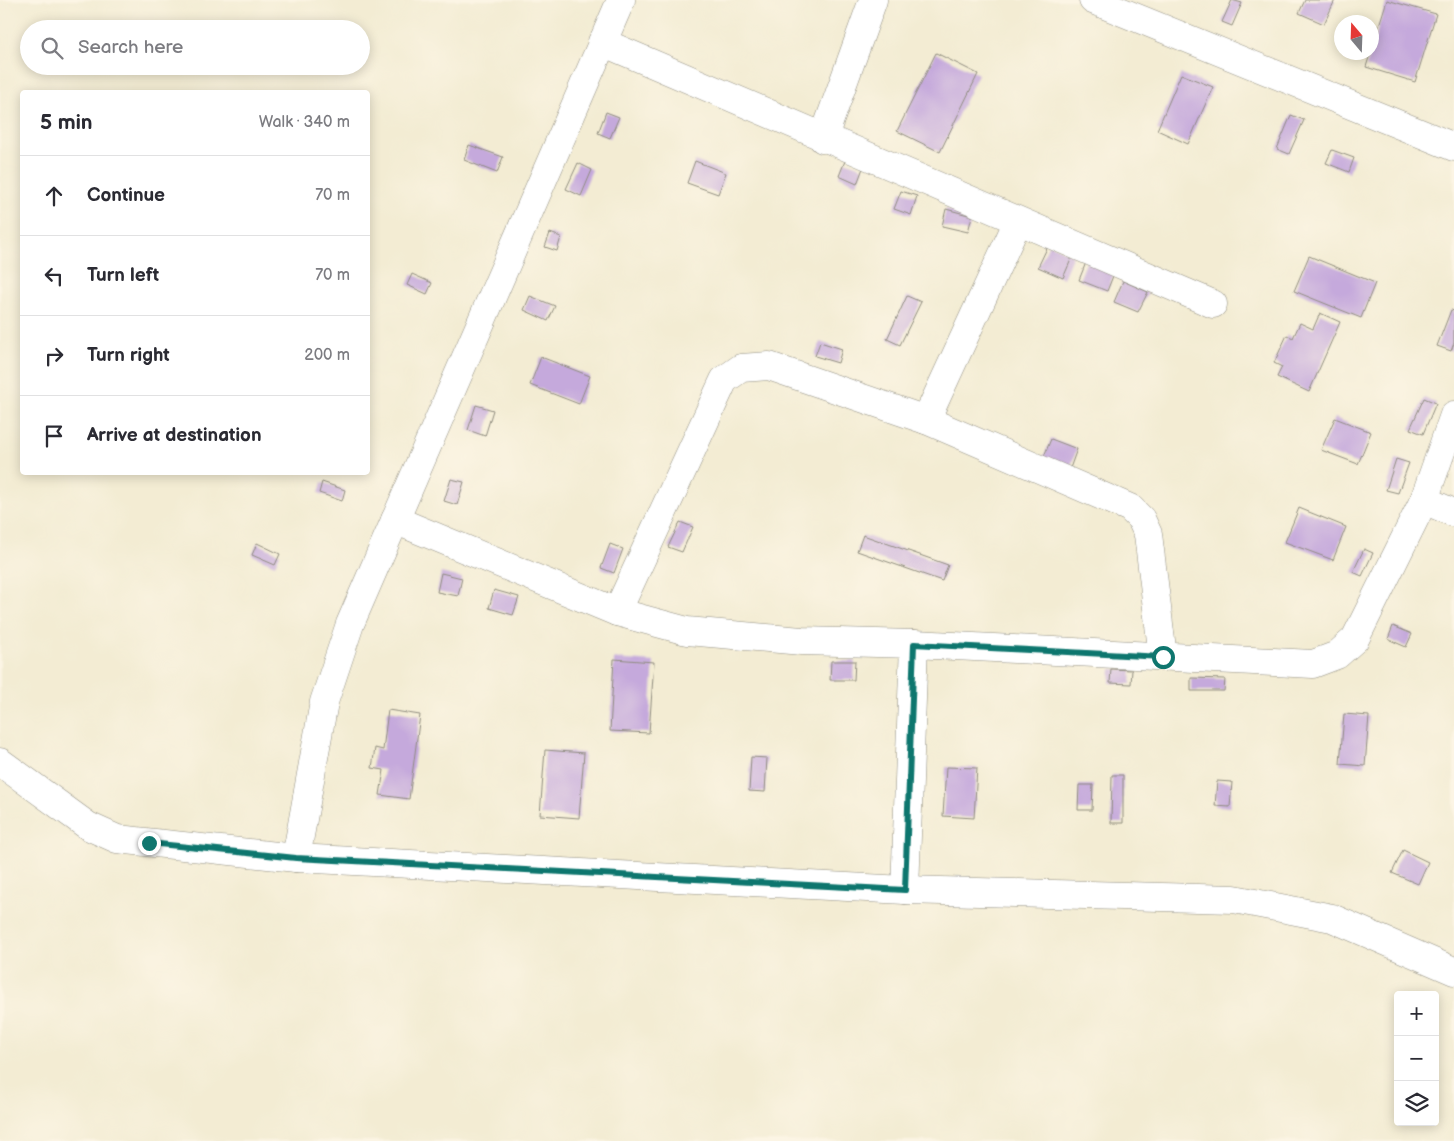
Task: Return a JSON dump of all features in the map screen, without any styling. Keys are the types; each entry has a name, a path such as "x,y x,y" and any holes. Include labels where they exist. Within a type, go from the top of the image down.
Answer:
{"street":[{"path":"296,858 324,702 350,624 621,0"},
{"path":"823,139 873,0"},
{"path":"1093,0 1123,6 1454,147"},
{"path":"602,42 823,139 1213,304"},
{"path":"926,420 1018,222"},
{"path":"617,612 724,380 741,368 769,366 926,420 1130,508 1140,519 1148,534 1163,657"},
{"path":"396,520 617,612 687,631 802,641 914,644 1313,664 1336,655 1355,639 1424,500 1454,415"},
{"path":"1424,500 1454,513"},
{"path":"905,890 914,644"},
{"path":"0,762 88,826 117,839 296,858 905,890 1234,900 1332,918 1454,971"}],"building":[{"path":"1232,0 1242,3 1232,26 1222,22"},
{"path":"1305,0 1335,0 1324,24 1299,13"},
{"path":"1387,0 1436,14 1415,82 1366,67 1368,60 1379,60 1379,26"},
{"path":"936,53 978,74 940,152 897,131"},
{"path":"1181,74 1213,87 1188,144 1157,130"},
{"path":"606,112 619,117 610,138 598,133"},
{"path":"1291,115 1304,120 1289,154 1277,149"},
{"path":"469,145 503,157 497,173 464,160"},
{"path":"1332,150 1354,158 1349,172 1326,163"},
{"path":"695,161 726,173 718,194 687,183"},
{"path":"845,161 863,168 857,184 839,176"},
{"path":"578,163 592,170 581,196 566,189"},
{"path":"901,191 917,196 911,215 894,209"},
{"path":"946,209 972,216 968,232 942,226"},
{"path":"550,233 561,237 557,251 545,247"},
{"path":"1049,244 1073,255 1063,278 1038,267"},
{"path":"1309,256 1375,283 1361,318 1294,291"},
{"path":"1087,260 1115,271 1107,291 1079,280"},
{"path":"412,274 432,283 427,294 407,285"},
{"path":"1123,281 1148,292 1138,312 1114,302"},
{"path":"530,296 555,306 548,321 524,310"},
{"path":"907,296 921,302 900,345 887,339"},
{"path":"1451,310 1454,311 1454,343 1451,351 1437,346"},
{"path":"1320,313 1340,322 1309,392 1277,377 1282,367 1274,363 1287,335 1293,338 1300,323 1313,329"},
{"path":"820,342 842,349 838,363 815,356"},
{"path":"541,357 590,376 579,404 530,385"},
{"path":"1424,398 1436,403 1423,434 1410,429"},
{"path":"476,405 493,410 485,436 468,430"},
{"path":"1335,418 1371,432 1358,464 1321,450"},
{"path":"1051,439 1077,449 1069,471 1042,461"},
{"path":"1396,459 1409,463 1398,493 1386,490"},
{"path":"451,479 464,482 457,505 444,501"},
{"path":"322,482 345,490 342,501 319,493"},
{"path":"1299,508 1346,527 1333,560 1285,542"},
{"path":"680,522 693,527 682,552 668,547"},
{"path":"863,535 948,565 942,581 857,551"},
{"path":"257,543 280,554 275,565 252,555"},
{"path":"610,544 623,549 614,573 601,568"},
{"path":"1364,549 1373,553 1362,576 1353,572"},
{"path":"441,573 462,578 458,596 437,592"},
{"path":"494,590 519,597 513,615 489,608"},
{"path":"1393,626 1412,634 1406,647 1388,639"},
{"path":"614,659 654,662 649,733 610,731"},
{"path":"831,661 855,661 854,680 830,680"},
{"path":"1111,669 1132,670 1131,684 1110,683"},
{"path":"1191,678 1225,679 1224,691 1191,691"},
{"path":"388,710 420,715 409,799 380,795 384,770 372,768 375,748 383,750"},
{"path":"1344,714 1369,716 1365,766 1340,764"},
{"path":"545,750 584,753 579,818 540,815"},
{"path":"751,757 767,758 765,792 749,791"},
{"path":"946,767 977,768 974,818 943,816"},
{"path":"1112,775 1123,775 1123,823 1111,823"},
{"path":"1217,781 1232,782 1230,807 1215,806"},
{"path":"1079,785 1093,785 1092,810 1078,810"},
{"path":"1403,850 1428,862 1418,884 1392,873"}],"route":[{"path":"149,843 296,858 905,890 914,644 1163,657"}]}
